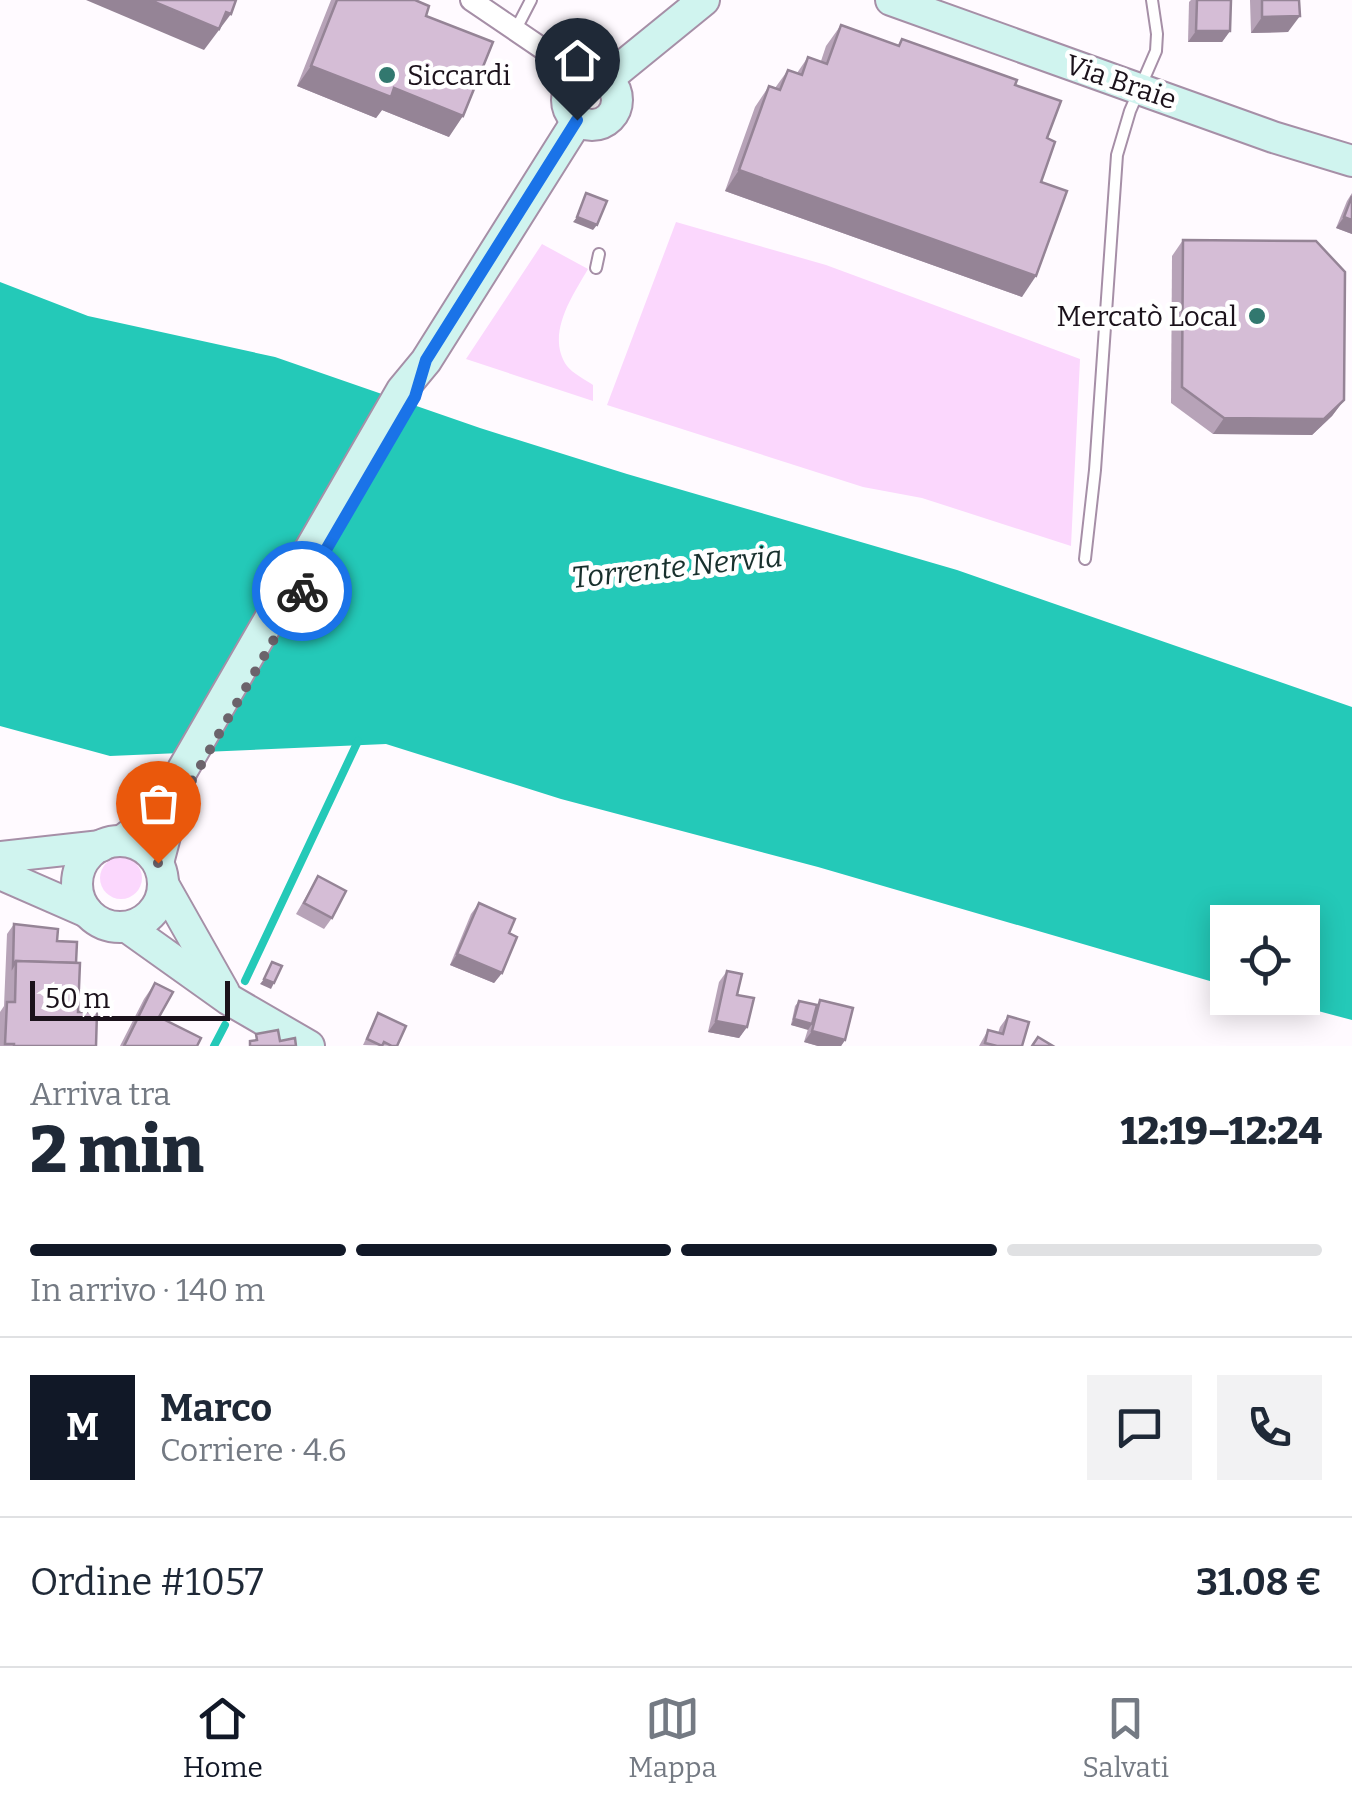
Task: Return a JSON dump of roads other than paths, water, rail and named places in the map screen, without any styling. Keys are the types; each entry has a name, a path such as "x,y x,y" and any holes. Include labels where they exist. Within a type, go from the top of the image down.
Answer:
{"street":[{"path":"471,0 546,51 574,82"},
{"path":"607,79 704,0"},
{"name":"Via Braie","path":"891,0 1273,137 1352,161"},
{"path":"590,74 607,79 618,100 613,115 592,126 577,120 568,107 569,89 574,82 590,74"},
{"path":"0,874 112,926 127,926 149,916 156,907 163,817 426,360 577,120"},
{"path":"88,912 81,901 78,876 83,864 111,843 163,817"},
{"path":"0,857 111,843 136,844 161,873 228,998"},
{"path":"127,926 228,998 309,1046"}],"lane":[{"path":"516,29 531,0"},
{"path":"1084,560 1095,470 1117,155 1156,52 1152,0"},
{"path":"596,268 599,254"}],"water":[{"name":"Torrente Nervia","path":"0,282 88,316 275,357 627,474 957,570 1352,707 1352,1020 1320,1012 1320,905 1210,905 1210,981 818,867 561,799 386,744 110,756 0,726"}],"waterway":[{"path":"245,981 358,741"},
{"path":"214,1046 225,1025"}],"place":[{"name":"Siccardi","path":"387,75"},
{"name":"Mercatò Local","path":"1257,316"}]}
